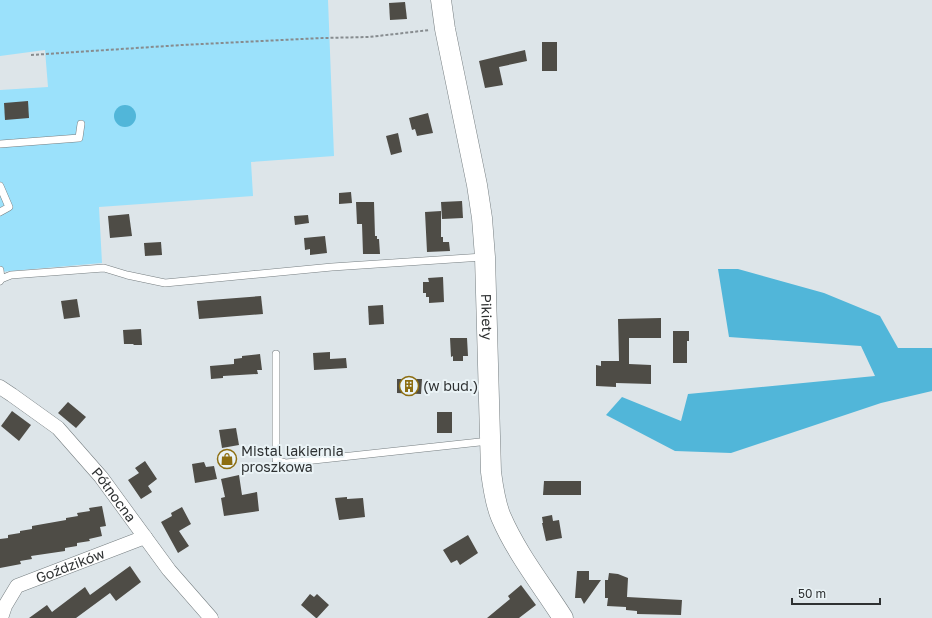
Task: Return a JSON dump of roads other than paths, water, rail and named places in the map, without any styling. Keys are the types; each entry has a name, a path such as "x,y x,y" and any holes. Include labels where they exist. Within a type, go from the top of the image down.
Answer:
{"street":[{"name":"Pikiety","path":"441,0 445,29 477,185 482,218 488,323 491,472 495,495 501,517 516,547 563,618"},
{"name":"Północna","path":"0,387 58,428 101,477 169,570 212,618"},
{"name":"Goździków","path":"2,608 18,586 145,537"}],"lane":[{"path":"0,144 79,138 81,124"},
{"path":"0,186 9,207 0,212"},
{"path":"0,270 1,280 11,275 104,268 127,275 165,283 379,263 485,257"},
{"path":"276,354 276,460 286,463 490,441"}],"place":[{"name":"(w bud.)","path":"409,386"},
{"name":"Mistal lakiernia proszkowa","path":"227,459"}]}
